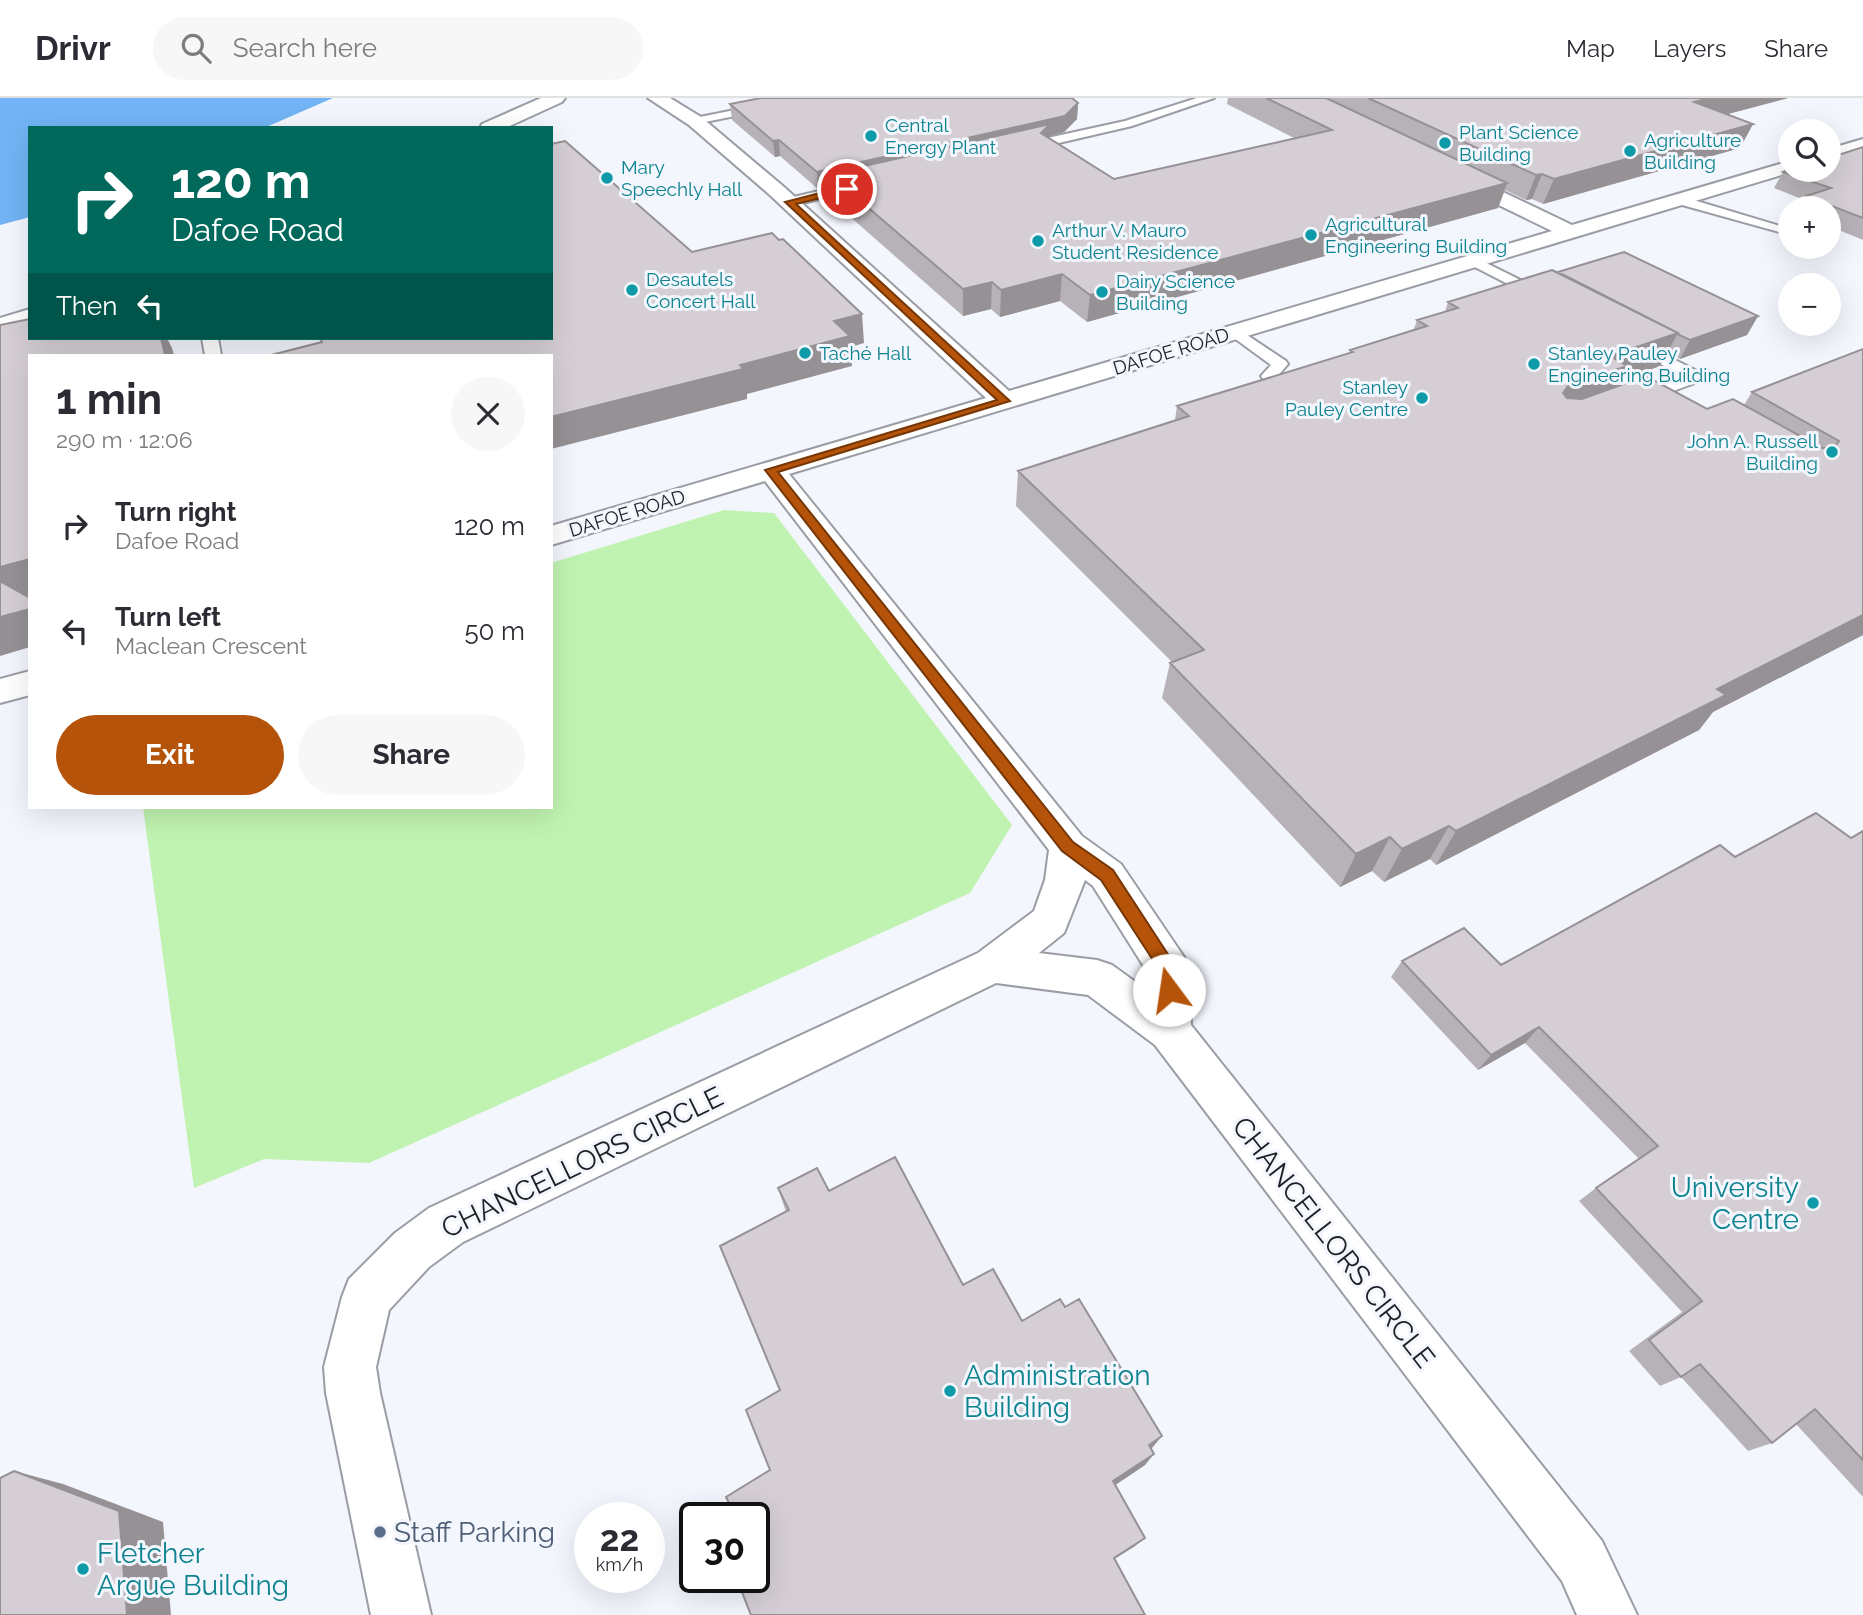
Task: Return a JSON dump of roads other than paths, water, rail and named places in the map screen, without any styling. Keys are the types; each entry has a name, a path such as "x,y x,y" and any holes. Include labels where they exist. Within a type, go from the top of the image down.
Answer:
{"street":[{"path":"493,126 556,98"},
{"path":"657,98 695,121 790,202 1004,401"},
{"path":"1841,151 1863,145"},
{"path":"1440,169 1570,232"},
{"name":"DAFOE ROAD","path":"553,535 1778,171"},
{"path":"0,326 28,317"},
{"path":"771,470 1068,846 1107,875 1169,970 1170,1031"},
{"path":"0,691 28,684"},
{"path":"0,707 28,700"},
{"name":"CHANCELLORS CIRCLE","path":"401,1615 353,1393 350,1367 368,1297 412,1250 446,1225 993,965 1051,921 1065,880 1068,846"},
{"name":"CHANCELLORS CIRCLE","path":"993,965 1097,978 1170,1031 1582,1561 1607,1615"}],"lane":[{"path":"695,121 787,100 811,98"},
{"path":"1010,150 1128,124 1208,98"},
{"path":"790,202 874,182"},
{"path":"1680,200 1778,229"},
{"path":"1474,261 1563,307"},
{"path":"1235,332 1280,365 1269,376"},
{"path":"1624,339 1697,377 1649,395 1689,412"}],"water":[{"path":"0,98 333,98 269,126 28,126 28,218 0,225"}],"place":[{"name":"Central Energy Plant","path":"871,136"},
{"name":"Plant Science Building","path":"1445,143"},
{"name":"Agriculture Building","path":"1630,151"},
{"name":"Mary Speechly Hall","path":"607,178"},
{"name":"Agricultural Engineering Building","path":"1311,235"},
{"name":"Arthur V. Mauro Student Residence","path":"1038,241"},
{"name":"Desautels Concert Hall","path":"632,290"},
{"name":"Dairy Science Building","path":"1102,292"},
{"name":"Taché Hall","path":"805,353"},
{"name":"Stanley Pauley Engineering Building","path":"1534,364"},
{"name":"Stanley Pauley Centre","path":"1422,398"},
{"name":"John A. Russell Building","path":"1832,452"},
{"name":"University Centre","path":"1813,1203"},
{"name":"Administration Building","path":"950,1391"},
{"name":"Staff Parking","path":"380,1532"},
{"name":"Fletcher Argue Building","path":"83,1569"}]}
